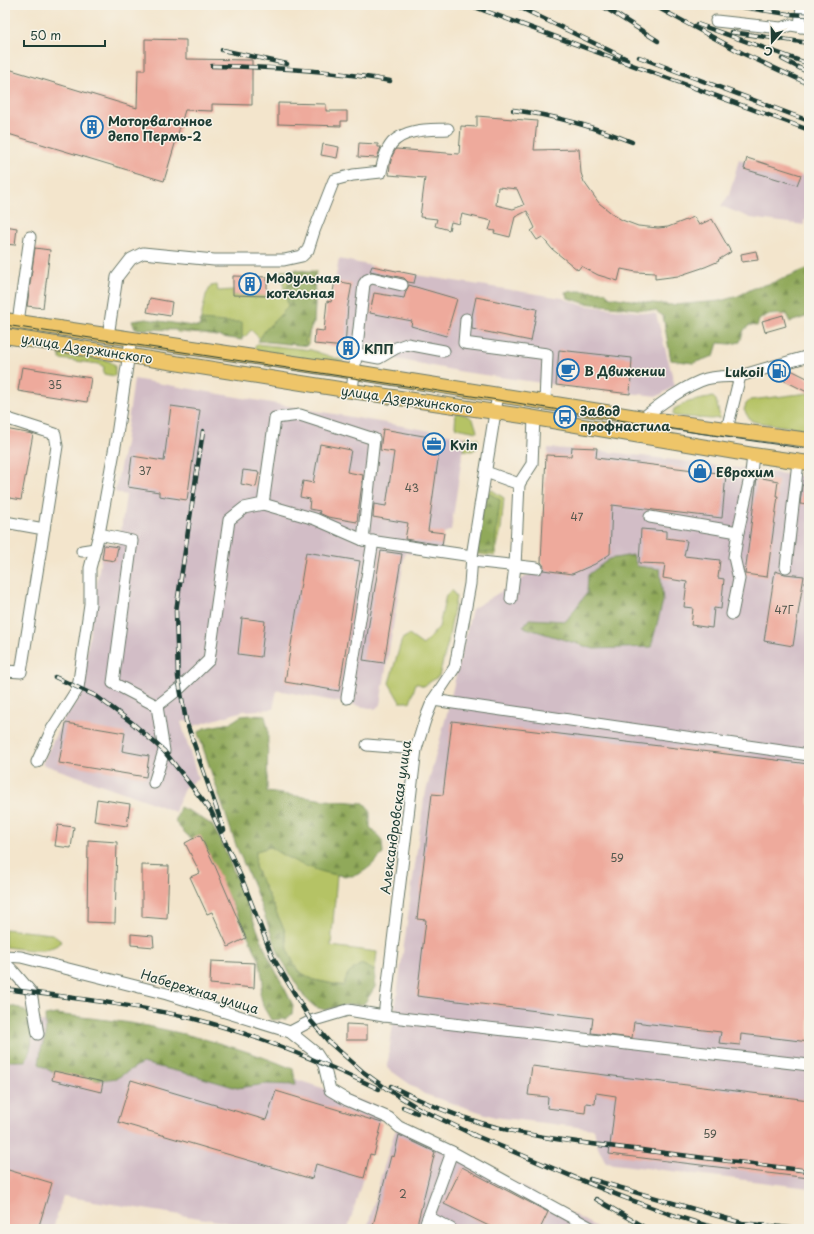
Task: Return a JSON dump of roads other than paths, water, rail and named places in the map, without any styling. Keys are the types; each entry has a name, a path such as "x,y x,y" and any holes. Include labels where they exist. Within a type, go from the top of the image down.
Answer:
{"main road":[{"name":"улица Дзержинского","path":"11,321 355,372 642,418 809,440"},
{"name":"улица Дзержинского","path":"5,336 352,391 496,412 803,462"}],"street":[{"path":"716,21 781,28 791,25 804,28 802,5"},
{"path":"108,336 117,277 131,259 143,253 214,260 284,260 302,256 308,250 334,180 381,172 385,158 392,144 401,137 419,130 448,129"},
{"path":"11,321 30,238"},
{"path":"352,391 365,281 372,278 402,285"},
{"path":"466,319 464,343 547,354 545,402"},
{"path":"37,762 52,728 78,688 90,604 90,568 99,534 117,435 130,339"},
{"path":"356,354 379,358 396,348 407,344 444,351"},
{"path":"642,418 694,384 718,377 740,376 809,356"},
{"path":"727,429 740,376"},
{"name":"Александровская улица","path":"384,1016 416,749 424,720 433,700 455,667 470,584 472,559 498,394"},
{"path":"263,504 275,418 300,415 374,439 368,541 347,698"},
{"path":"5,418 55,434 57,446 21,672 5,671"},
{"path":"510,599 514,566 519,484 532,464 534,418"},
{"path":"732,614 740,579 734,557 738,532 752,472 753,455"},
{"path":"786,567 803,462"},
{"path":"486,472 519,484"},
{"path":"157,706 180,688 209,660 228,520 244,508 263,504 315,519 368,541 514,566 536,568"},
{"path":"650,517 738,532"},
{"path":"5,522 44,529"},
{"path":"99,534 132,541 113,683 157,706"},
{"path":"82,551 95,549"},
{"path":"433,700 809,755"},
{"path":"154,783 164,751 157,706"},
{"path":"368,745 416,749"},
{"name":"Набережная улица","path":"5,956 20,957 167,994 290,1032"},
{"path":"5,964 31,992 38,1034"},
{"path":"593,1229 452,1152 399,1127 389,1118 347,1100 330,1090 324,1065 316,1053 290,1032 311,1021 348,1010 384,1016 809,1065"},
{"path":"424,1229 452,1152"},
{"path":"428,1217 451,1229"}],"tram line":[{"path":"5,325 809,449"}],"railway":[{"path":"469,5 809,130"},
{"path":"515,5 627,59"},
{"path":"601,5 658,41"},
{"path":"653,5 744,54 809,84"},
{"path":"729,5 788,14 809,15"},
{"path":"697,24 809,64"},
{"path":"731,32 809,43"},
{"path":"222,50 287,64"},
{"path":"639,57 809,121"},
{"path":"782,59 809,73"},
{"path":"212,66 302,70 346,74 390,81"},
{"path":"513,110 574,122 632,142"},
{"path":"203,431 176,611 178,677 186,721 224,830"},
{"path":"55,677 96,696 131,722 164,751 211,811 242,879 272,956 311,1021 329,1042 362,1071 387,1089 423,1111"},
{"path":"5,989 122,1005 168,1013 215,1024 287,1049 334,1068 379,1089"},
{"path":"391,1086 458,1116 502,1129 586,1143 809,1171"},
{"path":"403,1107 417,1113"},
{"path":"418,1108 476,1136"},
{"path":"471,1134 624,1198 687,1220 719,1229"},
{"path":"590,1179 742,1223 799,1229"},
{"path":"596,1199 647,1229"}],"place":[{"name":"Моторвагонное депо Пермь-2","path":"92,127"},
{"name":"Модульная котельная","path":"250,284"},
{"name":"КПП","path":"348,348"},
{"name":"В Движении","path":"568,370"},
{"name":"Lukoil","path":"779,371"},
{"name":"Завод профнастила","path":"565,417"},
{"name":"Kvin","path":"434,444"},
{"name":"Еврохим","path":"700,471"}]}
